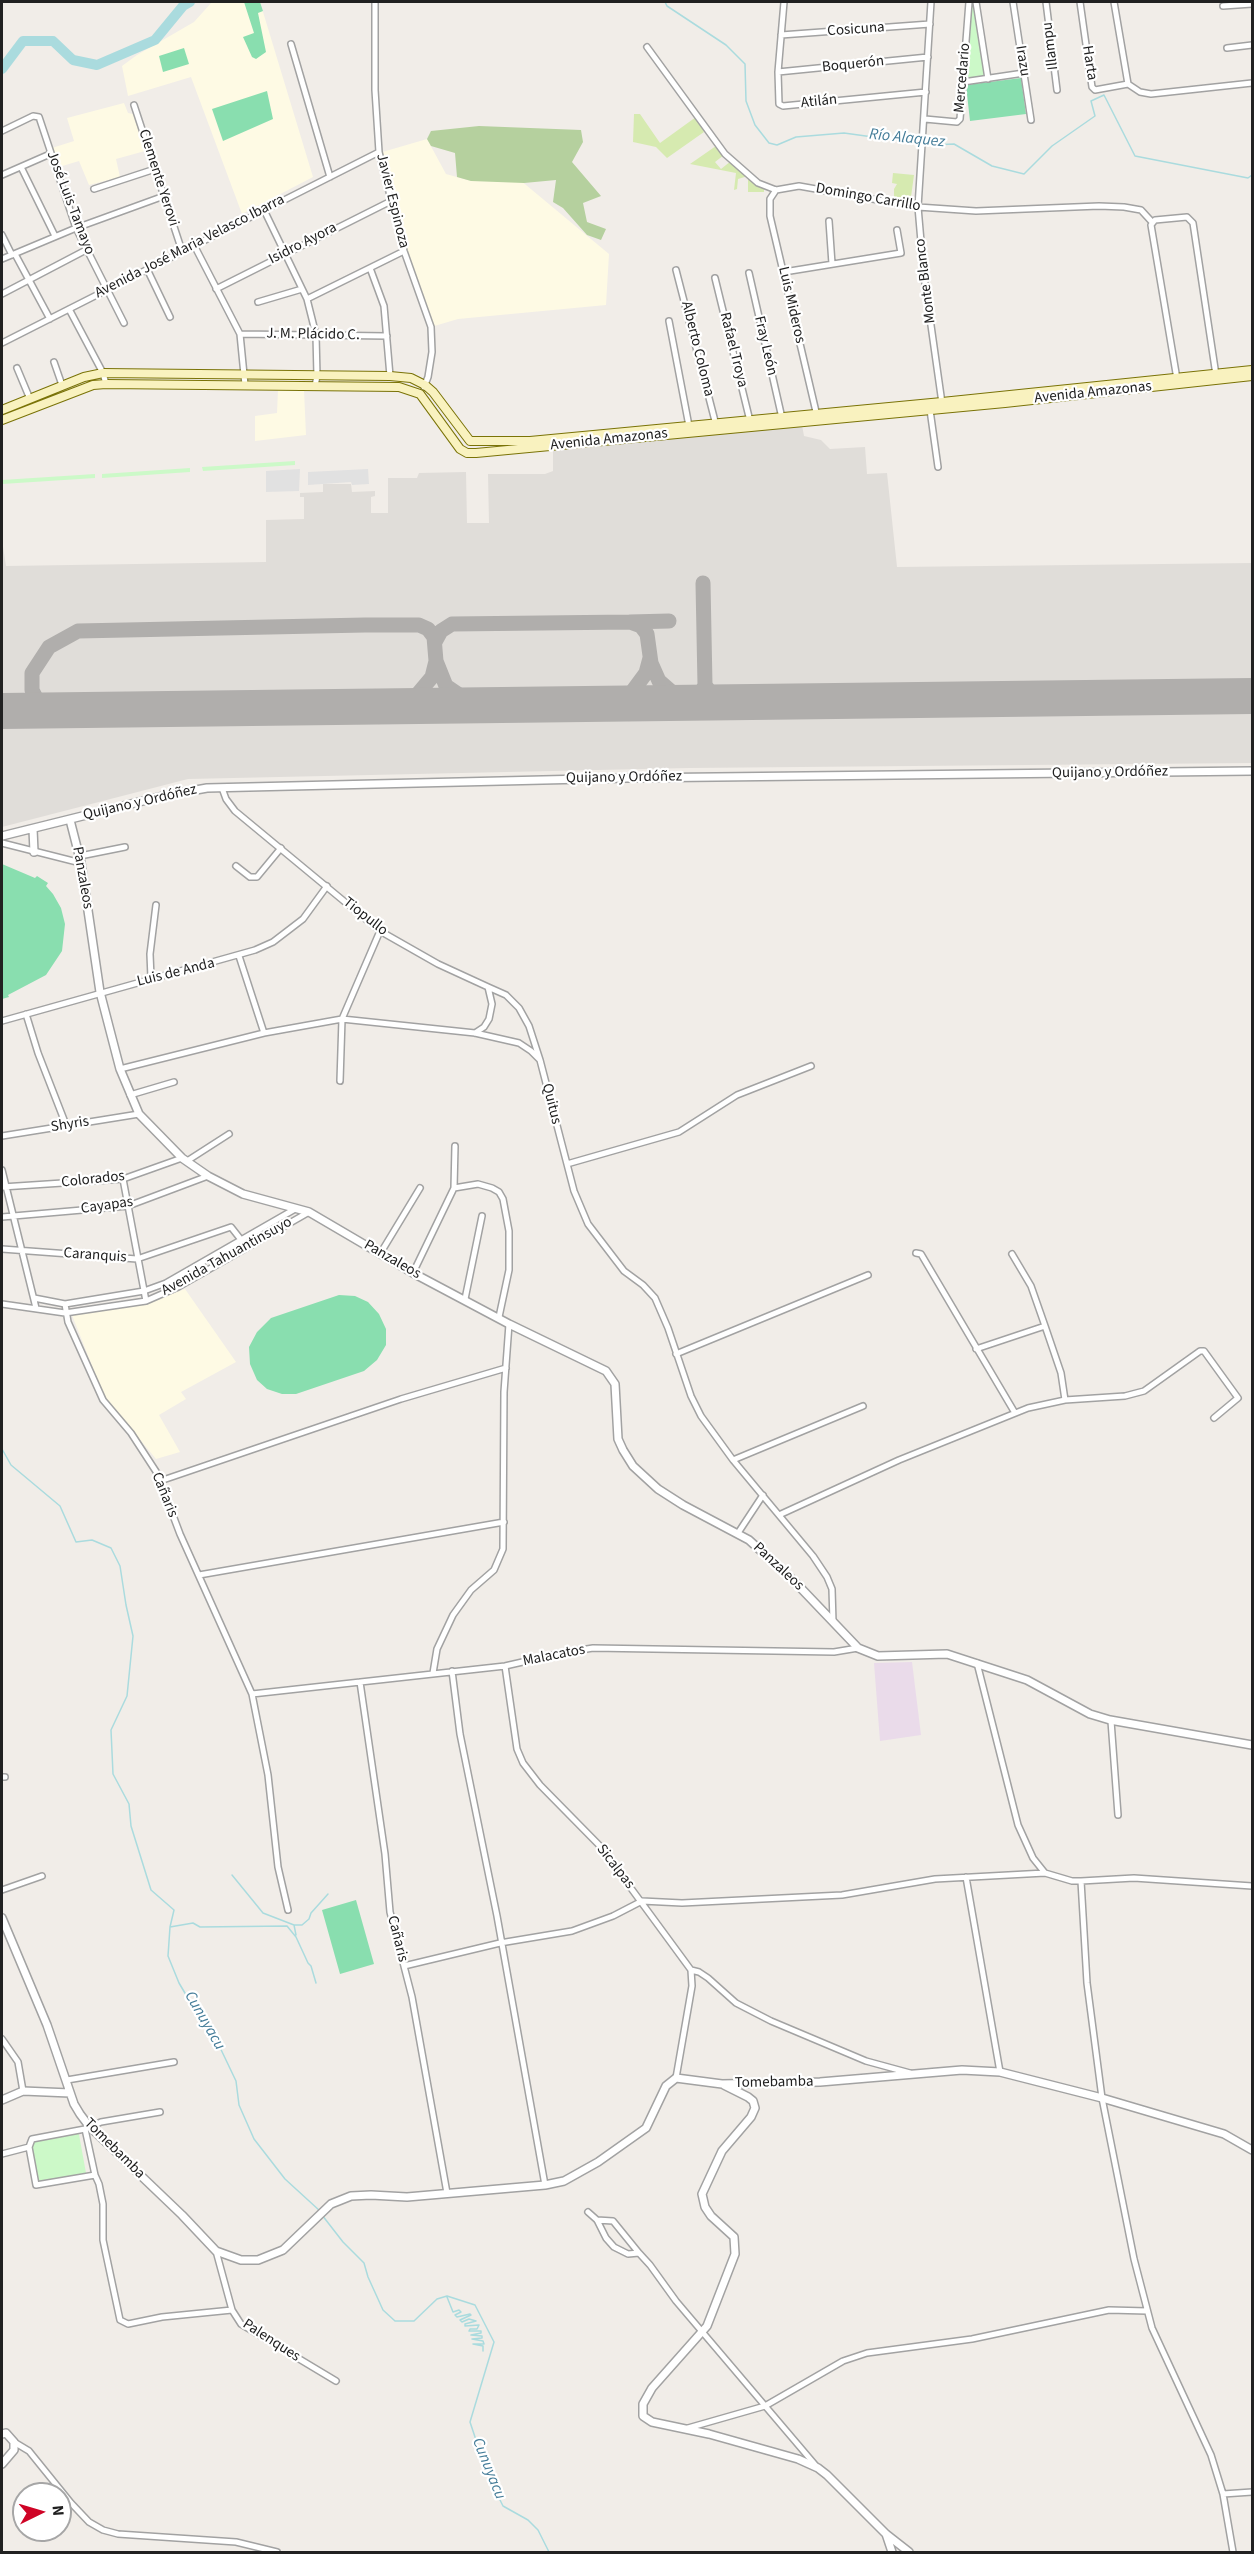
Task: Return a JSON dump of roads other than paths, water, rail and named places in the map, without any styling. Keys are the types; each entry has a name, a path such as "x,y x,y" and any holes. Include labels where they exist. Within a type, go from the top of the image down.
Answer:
{"main road":[{"name":"Avenida Amazonas","path":"420,394 460,449 467,453 689,426 716,427 782,418 818,418 930,410 942,406 1252,370"},
{"path":"2,410 62,385 103,373 390,376 411,378 433,392 463,433 455,441"},
{"name":"Avenida Amazonas","path":"463,433 473,443 602,437 1252,376"},
{"path":"2,420 93,385 106,384 399,387 420,394"}],"street":[{"name":"Javier Espinoza","path":"375,2 375,90 379,153 404,251 430,327 432,352 425,385 420,394"},
{"name":"Atilán","path":"784,2 778,72 779,104 783,106 926,92"},
{"path":"925,119 931,2"},
{"name":"Mercedario","path":"925,119 957,122 960,119 969,2"},
{"path":"976,2 988,79"},
{"name":"Irazu","path":"1013,2 1031,120"},
{"name":"Illampu","path":"1046,2 1057,90"},
{"name":"Harta","path":"1080,2 1092,87 1099,91 1128,84"},
{"path":"1114,2 1128,84 1140,92 1151,94 1252,82"},
{"path":"1223,6 1252,4"},
{"name":"Cosicuna","path":"781,35 930,24"},
{"path":"291,44 330,177"},
{"path":"1227,48 1252,45"},
{"path":"647,47 725,154 758,183 776,190"},
{"name":"Boquerón","path":"778,72 928,57"},
{"path":"963,82 1023,73"},
{"name":"Clemente Yerovi","path":"134,105 182,251"},
{"name":"José Luis Tamayo","path":"2,131 36,116 39,117 76,228 124,323"},
{"name":"Monte Blanco","path":"925,119 918,207 924,276 942,406"},
{"name":"Avenida José Maria Velasco Ibarra","path":"2,344 106,289 379,153"},
{"path":"2,175 50,154"},
{"path":"21,167 55,236"},
{"path":"94,189 155,169"},
{"name":"Domingo Carrillo","path":"776,190 799,186 918,207 976,211 1124,207 1141,210 1152,222"},
{"name":"Luis Mideros","path":"776,190 770,199 770,216 818,418"},
{"path":"2,259 55,236 164,196"},
{"name":"Isidro Ayora","path":"216,289 391,201"},
{"path":"264,210 307,299 316,335 317,376 315,386"},
{"path":"1177,379 1151,225 1152,222 1187,217 1193,223 1216,375"},
{"path":"829,221 832,264"},
{"path":"784,272 901,253 897,230"},
{"path":"2,235 50,319"},
{"path":"194,245 240,334 246,375 245,385"},
{"path":"2,294 86,250"},
{"path":"307,299 404,251"},
{"path":"370,268 384,306 390,376"},
{"path":"147,269 170,317"},
{"name":"Alberto Coloma","path":"676,270 716,427"},
{"name":"Fray León","path":"749,273 782,418"},
{"name":"Rafael Troya","path":"715,278 750,421"},
{"path":"258,302 302,289"},
{"path":"69,309 103,373 106,384"},
{"path":"669,321 689,426"},
{"name":"J. M. Plácido C.","path":"240,334 387,336"},
{"path":"54,362 62,385"},
{"path":"17,368 30,399"},
{"path":"930,410 938,467"},
{"name":"Quijano y Ordóñez","path":"2,837 191,790 222,788 616,778 1252,771"},
{"name":"Tiopullo","path":"222,788 235,812 380,931 438,964 506,995 519,1008 529,1026 540,1059"},
{"name":"Panzaleos","path":"70,820 81,860 100,992 120,1069 139,1113 185,1160 208,1176 243,1194 309,1212 380,1254 509,1324 606,1371 615,1384 618,1439 633,1466 658,1489 682,1505 738,1533 795,1582 858,1648"},
{"path":"33,829 34,852"},
{"path":"2,843 34,852 81,860 125,847"},
{"path":"236,866 250,877 257,877 281,848"},
{"name":"Luis de Anda","path":"2,1021 151,978 239,956 273,942 303,919 327,886"},
{"path":"151,978 150,954 156,905"},
{"path":"340,1081 342,1019 380,931"},
{"path":"239,956 264,1033"},
{"path":"475,1033 484,1027 489,1019 492,1004 488,987"},
{"path":"26,1014 38,1053 66,1125"},
{"path":"120,1069 264,1033 342,1019 475,1033 519,1043 540,1059"},
{"name":"Quitus","path":"540,1059 574,1191 588,1224 624,1271 643,1285 655,1298 668,1328 691,1396 701,1416 733,1460 813,1556 827,1577 832,1589 833,1622"},
{"path":"567,1164 680,1132 737,1095 811,1066"},
{"path":"130,1095 174,1082"},
{"name":"Shyris","path":"2,1136 139,1113"},
{"name":"Colorados","path":"4,1187 123,1179 185,1160 229,1134"},
{"path":"414,1273 454,1188 455,1146"},
{"path":"2,1170 4,1187 15,1216 36,1308"},
{"name":"Cayapas","path":"2,1217 128,1206 208,1176"},
{"path":"123,1179 146,1301"},
{"path":"454,1188 478,1184 499,1192 503,1199 509,1232 509,1270 499,1317"},
{"path":"380,1254 420,1188"},
{"name":"Avenida Tahuantinsuyo","path":"34,1298 65,1304 144,1292 166,1283 297,1208"},
{"name":"Avenida Tahuantinsuyo","path":"2,1304 65,1313 146,1301 178,1287 309,1212"},
{"path":"465,1299 482,1216"},
{"name":"Caranquis","path":"2,1249 137,1259 231,1227 242,1240"},
{"path":"242,1240 247,1247"},
{"path":"916,1253 921,1254 1015,1413"},
{"path":"1012,1254 1031,1286 1061,1373 1065,1400"},
{"path":"676,1354 868,1275"},
{"name":"Cañaris","path":"65,1304 65,1313 103,1400 138,1442 160,1480 252,1694 268,1775 277,1856 288,1910"},
{"path":"433,1673 437,1649 453,1615 471,1590 494,1570 503,1549 506,1368 509,1324"},
{"path":"976,1348 1045,1326"},
{"path":"779,1515 899,1460 1028,1408 1065,1400 1114,1397 1144,1391 1196,1353 1204,1351 1239,1398 1214,1418"},
{"path":"160,1480 401,1399 506,1368"},
{"path":"733,1460 863,1406"},
{"path":"738,1533 763,1496"},
{"path":"199,1575 504,1522"},
{"name":"Malacatos","path":"252,1694 505,1666 593,1648 834,1652 858,1648"},
{"path":"858,1648 878,1656 947,1654 1028,1680 1084,1712 1111,1720 1252,1745"},
{"path":"977,1663 1018,1825 1033,1858 1045,1873"},
{"name":"Sicalpas","path":"505,1666 517,1749 523,1763 540,1785 600,1846 691,1970"},
{"path":"452,1671 460,1734 497,1916 545,2185"},
{"name":"Cañaris","path":"360,1682 385,1854 390,1912 412,1997 447,2193"},
{"path":"1111,1720 1118,1815"},
{"path":"404,1966 500,1943 572,1931 613,1916 642,1901 682,1903 842,1895 935,1879 1045,1873 1072,1881 1134,1878 1252,1886"},
{"path":"2,1890 42,1876"},
{"path":"966,1877 1000,2072"},
{"path":"1081,1881 1087,1983 1102,2098 1147,2311 1163,2355 1177,2379 1211,2455 1223,2494 1233,2553"},
{"name":"Tomebamba","path":"2,1918 47,2025 70,2093 87,2127 183,2215 216,2251 241,2260 258,2260 272,2256 284,2250 332,2204 351,2196 407,2197 447,2193"},
{"path":"447,2193 545,2185 564,2181 582,2172 646,2128 666,2086 676,2078 692,1986 691,1970 708,1978 736,2003 771,2021 866,2061 915,2074"},
{"path":"2,2040 18,2062 23,2091"},
{"path":"67,2080 174,2062"},
{"name":"Tomebamba","path":"676,2078 722,2084 820,2082 962,2070 1000,2072 1102,2098 1224,2134 1252,2150"},
{"path":"722,2084 748,2097 753,2101 755,2108 751,2118 722,2151 704,2188 705,2207 730,2232 736,2246 735,2254 707,2326 652,2388 642,2410 643,2416 652,2422 798,2459 818,2468"},
{"path":"2,2100 23,2091 70,2093"},
{"path":"94,2175 36,2186 30,2140 101,2122 160,2112"},
{"path":"87,2127 94,2175 99,2184 103,2204 103,2241 120,2320 128,2324 162,2317 232,2310"},
{"path":"2,2154 29,2146"},
{"path":"588,2212 597,2220 606,2238 621,2253 639,2253"},
{"path":"597,2220 613,2221 818,2468 886,2534 909,2553"},
{"name":"Palenques","path":"216,2251 232,2310 241,2324 336,2381"},
{"path":"686,2429 765,2406 843,2361 867,2353 972,2339 1108,2310 1147,2311"},
{"path":"2,2434 6,2433 14,2442 29,2451 89,2522 103,2530 118,2534 236,2542 277,2553"},
{"path":"2,2464 14,2450 14,2442"},
{"path":"1223,2494 1252,2492"},
{"path":"886,2534 892,2553"}],"waterway":[{"path":"2,69 23,41 53,41 73,60 97,65 155,40 183,6 190,2"},
{"name":"Río Alaquez","path":"512,2 519,2"},
{"name":"Río Alaquez","path":"665,2 667,6 726,45 745,64 746,101 755,125 769,143 777,145 796,137 844,133 931,145 954,144 992,166 1024,174 1052,146 1095,116 1091,101 1104,95 1135,156 1248,178 1252,175"},
{"name":"Cunuyacu","path":"2,1449 11,1465 60,1506 76,1542 92,1540 111,1548 120,1566 133,1636 127,1696 111,1730 113,1774 129,1804 131,1826 151,1890 174,1910 168,1956 179,1983 198,2015 209,2026 236,2081 239,2105 254,2139 285,2179 320,2211"},
{"path":"232,1875 263,1913 294,1925"},
{"path":"296,1935 294,1925 302,1925 309,1919 311,1913 328,1894"},
{"path":"170,1927 193,1923 200,1927 287,1926 296,1937 311,1966 316,1983"},
{"name":"Cunuyacu","path":"322,2215 343,2242 364,2263 383,2310 395,2321 414,2321 437,2299 447,2296 475,2305 494,2342 470,2422 488,2476 503,2506 528,2520 538,2530 549,2552"},
{"path":"447,2297 453,2312 459,2310 461,2312 455,2315 457,2317 471,2315 460,2320 462,2322 469,2319 476,2321 465,2324 465,2326 479,2325 477,2329 469,2331 481,2331 481,2333 471,2335 482,2336 482,2338 472,2339 483,2341 484,2344 473,2344 483,2346 483,2351"}]}
